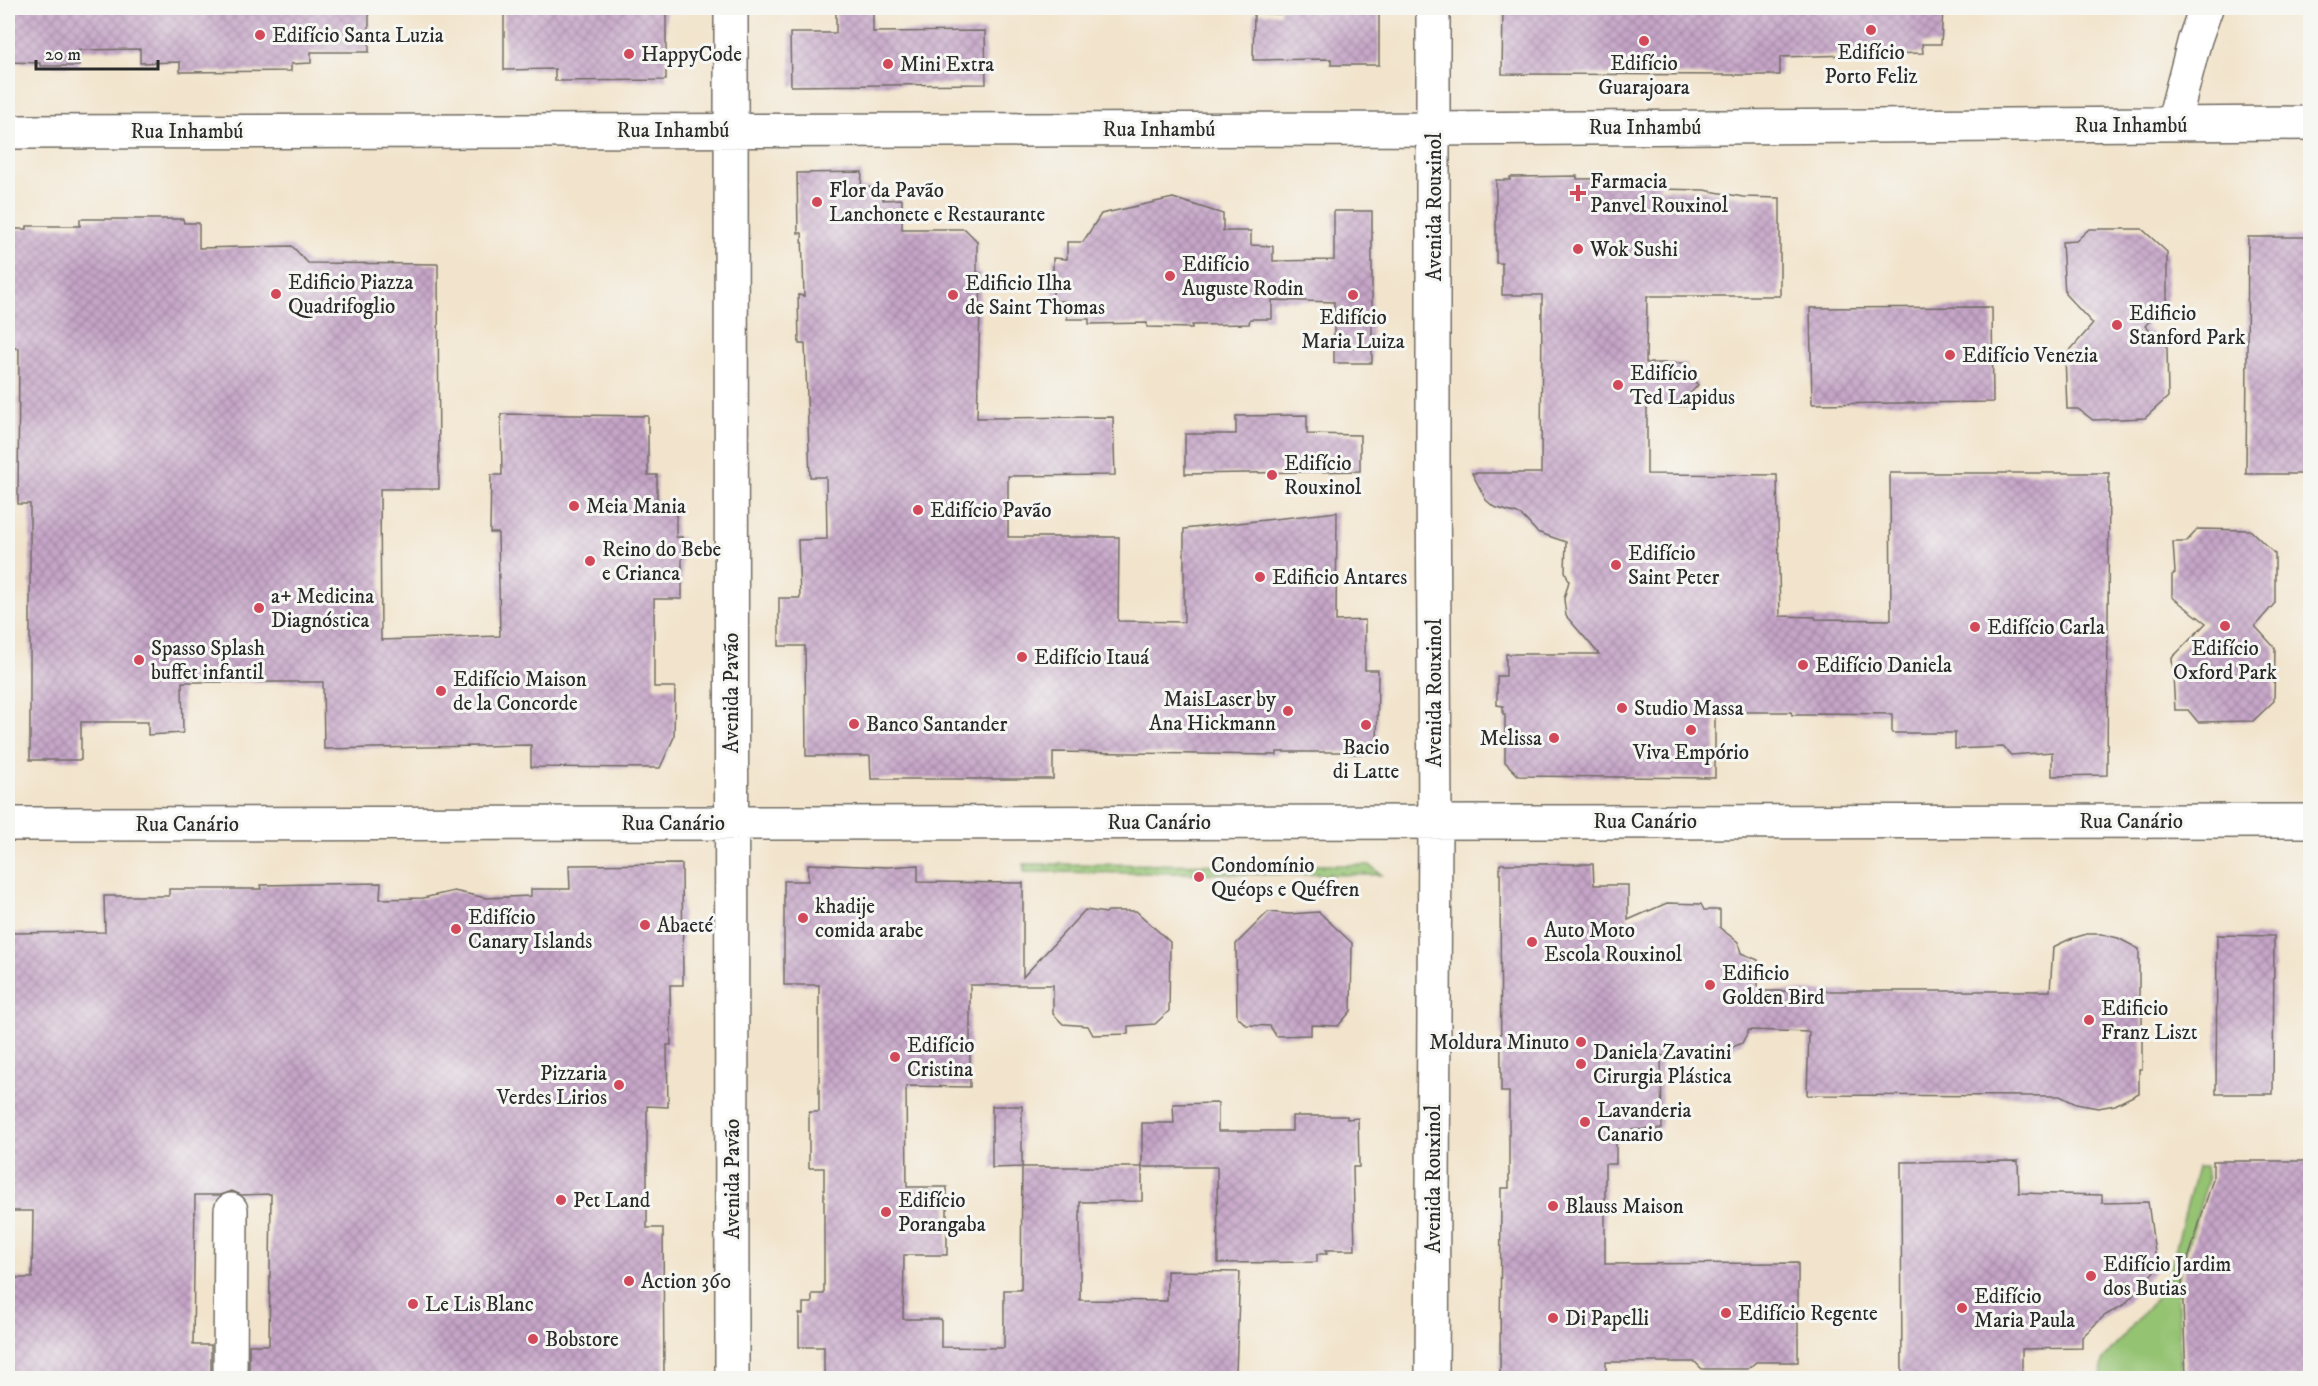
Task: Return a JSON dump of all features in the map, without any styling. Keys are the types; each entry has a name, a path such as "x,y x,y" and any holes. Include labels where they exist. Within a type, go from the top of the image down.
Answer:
{"street":[{"name":"Avenida Pavão","path":"731,8 732,1378"},
{"name":"Avenida Rouxinol","path":"1432,1378 1435,822 1432,464 1433,8"},
{"path":"2173,124 2195,39 2206,8"},
{"name":"Rua Inhambú","path":"8,132 1434,129 2310,123"},
{"name":"Rua Canário","path":"8,824 2310,821"},
{"path":"230,1378 231,1210"}],"green space":[{"path":"1024,864 1370,865 1382,875 1024,872"},
{"path":"2197,1167 2206,1167 2208,1180 2177,1280 2181,1378 2101,1378 2103,1360 2166,1286"}],"building":[{"path":"8,8 369,8 369,52 311,52 311,63 291,64 291,71 180,72 180,62 140,63 140,49 79,50 79,66 40,66 40,63 8,62"},
{"path":"504,8 666,8 666,80 555,81 555,69 504,70"},
{"path":"836,8 873,8 873,32 985,31 986,84 791,86 790,33 836,33"},
{"path":"1280,8 1379,8 1379,65 1331,65 1331,59 1253,60 1254,13 1280,14"},
{"path":"1503,8 1943,8 1941,44 1922,44 1923,53 1780,57 1780,75 1741,75 1502,74"},
{"path":"862,172 861,187 883,188 883,200 902,199 902,229 965,229 977,241 977,272 981,273 977,418 1113,417 1115,475 1008,476 1008,537 1119,537 1118,621 1184,622 1184,529 1337,512 1336,621 1365,620 1365,670 1378,670 1377,754 1348,754 1348,752 1277,752 1277,755 1053,752 1053,779 871,779 870,756 806,756 805,646 779,646 779,598 800,598 798,540 827,539 826,477 810,477 805,344 799,344 798,295 804,296 802,233 798,233 797,173"},
{"path":"1577,176 1577,179 1660,178 1660,189 1704,190 1743,197 1780,198 1780,296 1647,296 1646,363 1687,363 1687,372 1698,385 1687,397 1687,406 1647,406 1647,474 1777,475 1780,616 1891,620 1890,473 2109,473 2107,775 2052,776 2052,752 2011,755 2003,747 1955,749 1955,733 1892,733 1892,714 1792,715 1791,712 1715,712 1715,778 1519,776 1505,762 1505,714 1503,714 1503,706 1497,705 1497,676 1506,676 1506,654 1599,654 1566,616 1564,599 1569,581 1565,571 1566,542 1537,532 1521,515 1494,507 1486,500 1472,473 1541,473 1542,295 1502,295 1502,263 1496,263 1496,180 1510,180 1510,177"},
{"path":"1173,198 1223,214 1223,231 1251,231 1251,245 1273,246 1273,261 1334,260 1334,211 1372,211 1372,363 1334,363 1334,302 1272,300 1272,319 1250,319 1249,324 1192,325 1192,328 1147,327 1147,323 1089,324 1089,319 1067,319 1067,301 1053,301 1053,258 1067,259 1067,242 1083,242 1101,214"},
{"path":"80,219 183,219 184,223 199,223 199,248 292,246 308,263 438,264 439,489 380,489 381,640 500,636 498,533 490,533 491,475 502,475 501,414 648,416 648,475 657,475 657,508 676,508 676,537 682,537 682,599 654,599 654,687 675,687 674,737 660,768 531,767 531,745 324,749 323,682 182,682 183,733 148,735 148,722 81,722 81,760 30,760 30,504 18,504 19,348 8,348 8,229 27,229 27,226 80,226"},
{"name":"Edificio Stanford Park","path":"2089,229 2142,229 2167,252 2167,302 2145,326 2167,347 2168,397 2145,418 2093,420 2078,409 2067,409 2065,356 2093,324 2065,294 2062,242 2076,241"},
{"path":"2248,237 2310,237 2310,474 2246,474"},
{"name":"Edifício Venezia","path":"1992,307 1993,402 1812,404 1810,308"},
{"path":"1307,415 1307,434 1360,435 1360,471 1185,474 1185,434 1236,434 1236,416"},
{"name":"Edifício Oxford Park","path":"2198,529 2250,530 2275,554 2275,603 2255,626 2275,648 2274,701 2253,721 2198,722 2188,710 2175,710 2172,658 2206,623 2172,597 2172,575 2175,573 2173,542 2186,542"},
{"path":"682,864 683,985 670,985 671,1045 667,1045 668,1107 647,1106 647,1228 663,1228 664,1378 249,1378 249,1345 269,1345 271,1194 241,1195 232,1191 221,1195 195,1195 193,1345 211,1345 211,1378 8,1378 8,1278 32,1278 33,1211 9,1211 8,933 105,932 104,896 169,896 169,889 261,889 260,885 381,883 380,899 423,898 454,891 486,898 531,896 531,889 570,889 569,865"},
{"path":"808,864 887,867 918,865 918,882 1023,883 1023,977 1085,910 1106,913 1108,911 1136,911 1170,942 1169,1011 1155,1024 1128,1026 1128,1034 1093,1035 1088,1026 1063,1024 1053,1014 1053,985 970,985 970,1087 906,1086 907,1187 947,1187 947,1255 904,1255 903,1319 941,1319 941,1347 1004,1348 1004,1290 1021,1290 1022,1167 1142,1167 1142,1201 1080,1202 1080,1300 1167,1301 1167,1271 1240,1272 1236,1371 1232,1371 1233,1378 824,1378 824,1347 799,1347 799,1314 803,1314 803,1303 812,1303 812,1294 824,1294 824,1168 809,1168 809,1112 819,1112 819,985 784,985 784,881 808,881"},
{"path":"1500,864 1593,864 1594,885 1628,885 1628,920 1667,903 1701,904 1704,910 1720,910 1720,928 1738,942 1741,953 1758,960 1758,991 2050,991 2053,947 2087,934 2118,938 2139,949 2142,1069 2139,1069 2139,1093 2115,1105 2098,1108 2076,1104 2060,1096 1807,1095 1809,1032 1749,1030 1742,1043 1720,1053 1661,1056 1662,1129 1616,1130 1616,1164 1605,1164 1605,1264 1798,1263 1798,1362 1756,1362 1748,1369 1702,1369 1695,1362 1606,1362 1606,1378 1500,1378 1501,1188 1509,1188 1509,1092 1501,1092"},
{"path":"1268,912 1289,914 1319,912 1352,943 1351,1011 1338,1026 1311,1025 1311,1035 1276,1036 1270,1026 1246,1025 1237,1016 1236,944"},
{"path":"2217,935 2274,936 2273,1094 2216,1094"},
{"path":"1218,1103 1218,1131 1292,1131 1292,1116 1358,1118 1359,1167 1353,1167 1355,1250 1326,1250 1327,1254 1317,1254 1317,1262 1218,1263 1217,1167 1142,1167 1142,1123 1174,1123 1173,1104"},
{"path":"992,1106 1022,1106 1022,1167 992,1168"},
{"path":"2018,1161 2019,1193 2102,1195 2102,1203 2148,1202 2157,1268 2125,1304 2104,1316 2082,1337 2082,1348 2022,1349 2022,1378 1902,1378 1901,1162"},
{"path":"2213,1161 2310,1161 2310,1378 2186,1378 2182,1279 2213,1179"}],"place":[{"name":"Edifício Porto Feliz","path":"1871,30"},
{"name":"Edifício Santa Luzia","path":"260,35"},
{"name":"Edifício Guarajoara","path":"1644,41"},
{"name":"HappyCode","path":"629,54"},
{"name":"Mini Extra","path":"888,64"},
{"name":"Farmacia Panvel Rouxinol","path":"1578,193"},
{"name":"Flor da Pavão Lanchonete e Restaurante","path":"817,202"},
{"name":"Wok Sushi","path":"1578,249"},
{"name":"Edifício Auguste Rodin","path":"1170,276"},
{"name":"Edificio Piazza Quadrifoglio","path":"276,294"},
{"name":"Edificio Ilha de Saint Thomas","path":"953,295"},
{"name":"Edifício Maria Luiza","path":"1353,295"},
{"name":"Edificio Stanford Park","path":"2117,325"},
{"name":"Edifício Venezia","path":"1950,355"},
{"name":"Edifício Ted Lapidus","path":"1618,385"},
{"name":"Edifício Rouxinol","path":"1272,475"},
{"name":"Meia Mania","path":"574,506"},
{"name":"Edifício Pavão","path":"918,510"},
{"name":"Reino do Bebe e Crianca","path":"590,561"},
{"name":"Edifício Saint Peter","path":"1616,565"},
{"name":"Edificio Antares","path":"1260,577"},
{"name":"a+ Medicina Diagnóstica","path":"259,608"},
{"name":"Edifício Oxford Park","path":"2225,626"},
{"name":"Edifício Carla","path":"1975,627"},
{"name":"Edifício Itauá","path":"1022,657"},
{"name":"Spasso Splash buffet infantil","path":"139,660"},
{"name":"Edifício Daniela","path":"1803,665"},
{"name":"Edifício Maison de la Concorde","path":"441,691"},
{"name":"Studio Massa","path":"1622,708"},
{"name":"MaisLaser by Ana Hickmann","path":"1288,711"},
{"name":"Banco Santander","path":"854,724"},
{"name":"Bacio di Latte","path":"1366,725"},
{"name":"Viva Empório","path":"1691,730"},
{"name":"Melissa","path":"1554,738"},
{"name":"Condomínio Quéops e Quéfren","path":"1199,877"},
{"name":"khadije comida arabe","path":"803,918"},
{"name":"Abaeté","path":"645,925"},
{"name":"Edifício Canary Islands","path":"456,929"},
{"name":"Auto Moto Escola Rouxinol","path":"1532,942"},
{"name":"Edificio Golden Bird","path":"1710,985"},
{"name":"Edificio Franz Liszt","path":"2089,1020"},
{"name":"Moldura Minuto","path":"1581,1042"},
{"name":"Edifício Cristina","path":"895,1057"},
{"name":"Daniela Zavatini Cirurgia Plástica","path":"1581,1064"},
{"name":"Pizzaria Verdes Lirios","path":"619,1085"},
{"name":"Lavanderia Canario","path":"1585,1122"},
{"name":"Pet Land","path":"561,1200"},
{"name":"Blauss Maison","path":"1553,1206"},
{"name":"Edifício Porangaba","path":"886,1212"},
{"name":"Edifício Jardim dos Butias","path":"2091,1276"},
{"name":"Action 360","path":"629,1281"},
{"name":"Le Lis Blanc","path":"413,1304"},
{"name":"Edifício Maria Paula","path":"1962,1308"},
{"name":"Edifício Regente","path":"1726,1313"},
{"name":"Di Papelli","path":"1553,1318"},
{"name":"Bobstore","path":"533,1339"}]}
